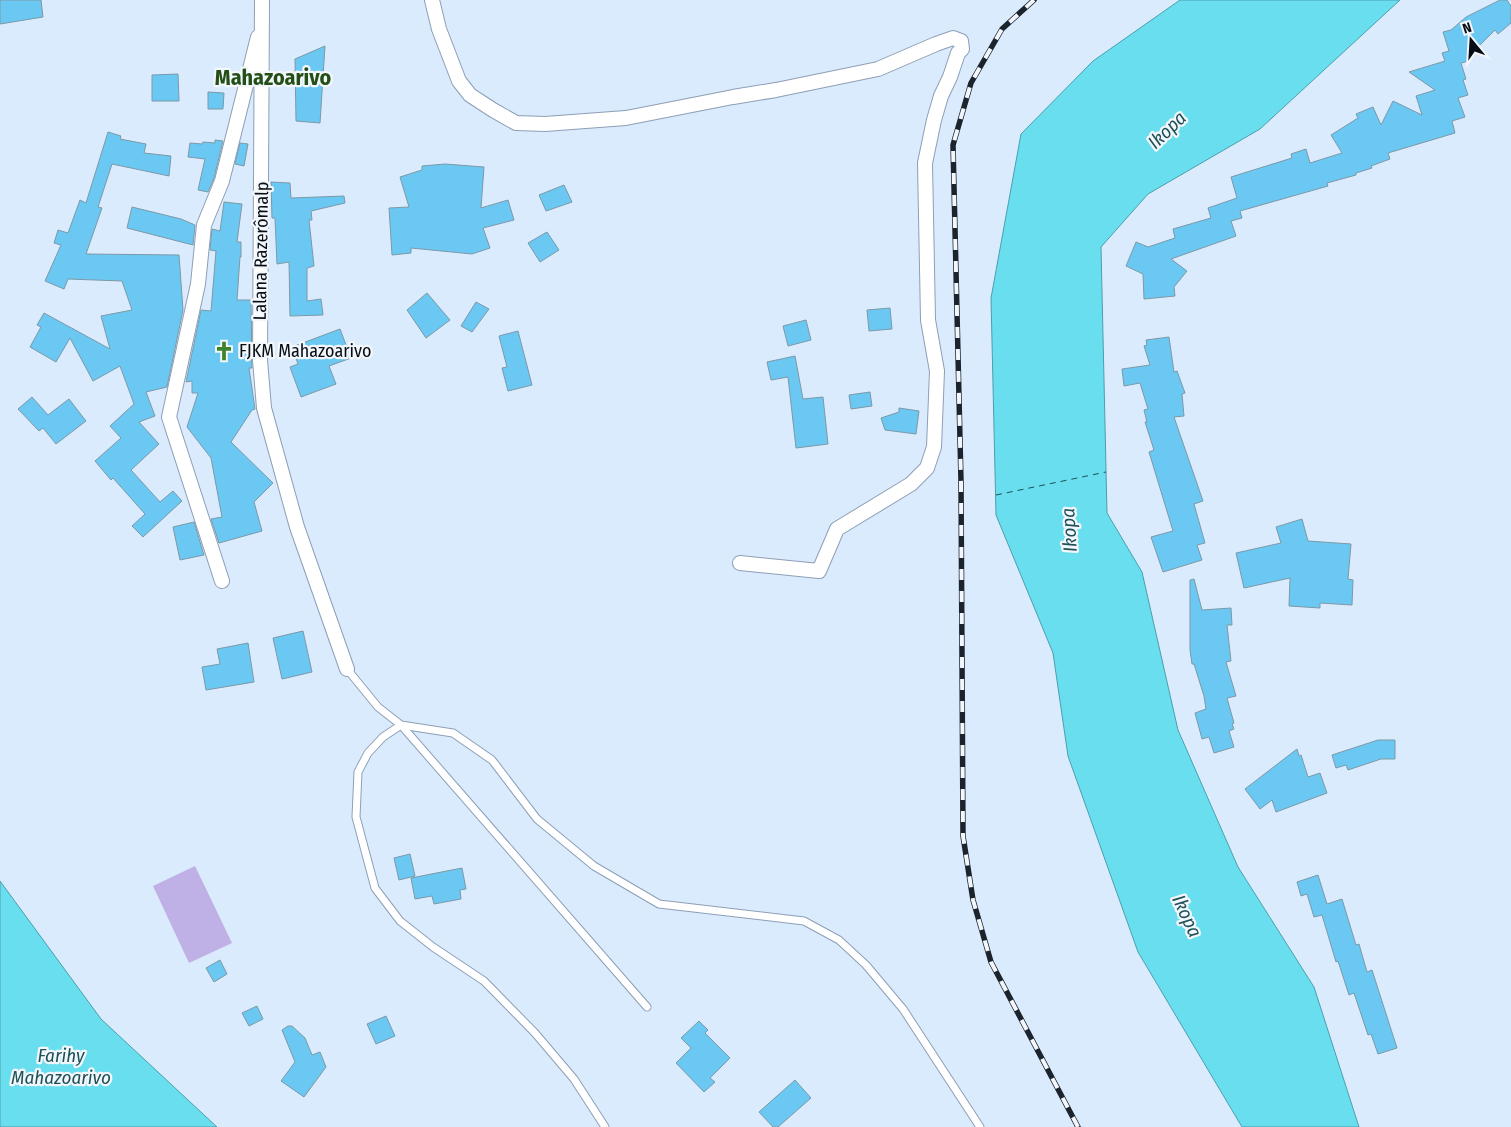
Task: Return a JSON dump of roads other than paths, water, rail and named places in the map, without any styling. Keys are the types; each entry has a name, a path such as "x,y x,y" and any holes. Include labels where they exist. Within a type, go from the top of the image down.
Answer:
{"street":[{"name":"Lalana Razerômalp","path":"262,0 264,20 260,360 264,408 297,527 347,669"},
{"path":"432,0 439,29 459,81 470,95 516,123 545,124 626,118 878,69 953,38 961,41 962,49 958,53 941,96 925,163 928,320 937,371 934,447 927,468 911,484 837,529 820,571 740,563"},
{"path":"222,581 169,417 198,284 204,225 222,181 252,58 264,20"}],"lane":[{"path":"347,669 378,707 402,725 646,1007"},
{"path":"605,1127 574,1080 536,1033 484,981 433,947 400,921 375,888 356,817 358,772 368,753 383,737 402,725 453,733 492,760 537,819 594,866 659,904 804,922 839,940 866,966 903,1010 980,1127"}],"water":[{"name":"Ikopa","path":"1180,0 1400,0 1260,129 1148,194 1101,247 1107,513 1142,572 1178,730 1238,867 1314,987 1359,1127 1242,1127 1138,952 1068,756 1053,653 996,515 991,298 1021,134 1093,61"},
{"name":"Farihy Mahazoarivo","path":"0,881 101,1019 217,1127 0,1127"}],"railway":[{"path":"1034,0 1002,29 971,83 953,145 961,481 963,836 973,900 991,962 1078,1127"}],"place":[{"name":"FJKM Mahazoarivo","path":"224,351"}],"district":[{"name":"Mahazoarivo","path":"273,77"}]}
